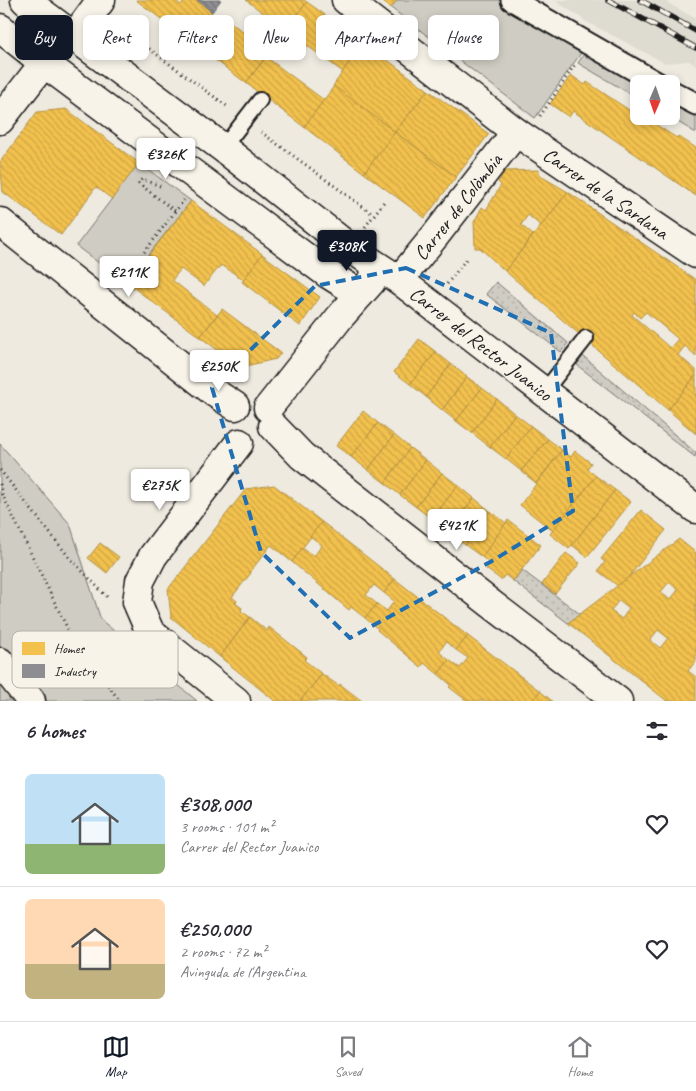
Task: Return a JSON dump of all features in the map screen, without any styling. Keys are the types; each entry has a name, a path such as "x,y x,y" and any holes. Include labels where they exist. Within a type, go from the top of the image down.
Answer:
{"main road":[{"name":"Carrer del Rector Juanico","path":"24,0 223,148 350,248 390,275 544,392 693,501"},
{"path":"74,37 101,0"},
{"name":"Carrer de la Sardana","path":"346,0 525,127 696,254"},
{"path":"0,28 44,63 328,274 360,294"},
{"path":"0,120 44,63"},
{"name":"Carrer de Colòmbia","path":"271,417 360,294 390,275 435,236 525,127"},
{"path":"0,222 200,381 235,406"},
{"path":"271,417 272,433 261,444 254,446 239,443 230,432 228,426 228,418 235,406 240,402 254,400 260,402 302,456 618,701"},
{"path":"149,631 125,603 140,581 152,556 239,443"},
{"path":"178,654 236,701"},
{"path":"0,662 12,677"},
{"path":"21,688 31,701"}],"street":[{"path":"512,0 582,54 636,75"},
{"path":"680,96 696,104"}],"lane":[{"path":"223,148 260,100"},
{"path":"544,392 586,338"}],"path":[{"path":"525,127 582,54"},
{"path":"166,189 142,179 138,183 175,211"},
{"path":"118,286 186,198"},
{"path":"364,230 386,199"},
{"path":"446,286 466,258"},
{"path":"0,470 69,557 125,603"},
{"path":"0,484 2,494 69,631"},
{"path":"110,688 120,701"}],"highlighted area":[{"path":"406,268 551,333 573,511 492,561 350,638 261,552 212,388 315,286"}],"shaded area":[{"path":"397,0 499,0 583,50 535,118 459,60 499,60 499,15 428,15 428,36 418,29 418,15 400,15 391,8"},
{"path":"554,0 663,0 696,19 696,65 689,61 665,63 587,22"},
{"path":"586,51 630,78 630,94 578,63"},
{"path":"680,107 696,117 696,133 680,123"},
{"path":"139,163 191,201 126,283 76,246"},
{"path":"496,282 568,343 561,352 486,294"},
{"path":"583,356 696,453 695,457 577,365"},
{"path":"0,444 70,524 101,620 114,631 12,631 12,688 178,688 178,685 197,701 0,701"},
{"path":"522,570 580,614 568,623 513,581"}],"building: Homes":[{"path":"136,0 175,0 181,5 185,0 197,0 212,12 210,15 159,15 159,17"},
{"path":"246,0 304,0 307,2 297,15 266,15"},
{"path":"380,0 397,0 391,8"},
{"path":"307,2 325,15 316,15 316,52 306,45 306,15 297,15"},
{"path":"234,25 244,32 244,60 263,60 246,83 215,60 234,60"},
{"path":"264,60 270,60 324,100 304,127 246,83"},
{"path":"327,60 351,60 343,72"},
{"path":"351,60 387,60 428,90 395,132 333,86"},
{"path":"571,75 585,85 587,82 630,111 630,125 657,125 677,138 678,136 696,148 696,196 573,111 569,117 550,104"},
{"path":"334,86 395,132 364,173 304,127"},
{"path":"428,90 489,134 456,177 395,132"},
{"path":"66,109 139,163 112,199 96,187 61,235 3,192 0,162 37,112"},
{"path":"395,132 456,177 425,218 364,173"},
{"path":"539,170 539,175 568,192 541,226 528,215 521,225 533,235 505,271 480,248 475,248 474,222 482,207 486,210 501,185 498,182 505,171"},
{"path":"568,192 696,280 696,356 685,346 678,355 696,370 696,375 668,410 505,271","holes":["634,312 640,318 646,312 678,339 670,348 632,315"]},
{"path":"191,201 262,254 244,280 223,266 220,266 204,286 181,269 172,280 217,315 200,337 127,283"},
{"path":"262,254 320,297 300,326 242,282"},
{"path":"222,309 281,353 276,359 241,367 200,337"},
{"path":"419,339 436,352 410,384 394,372"},
{"path":"436,352 451,364 426,397 410,384"},
{"path":"451,364 467,377 442,410 426,397"},
{"path":"696,375 696,434 668,410"},
{"path":"467,377 482,388 456,421 442,410"},
{"path":"482,388 497,399 472,433 456,421"},
{"path":"497,399 515,414 490,447 472,433"},
{"path":"363,411 378,423 351,457 336,446"},
{"path":"515,414 531,426 506,459 490,447"},
{"path":"378,423 394,435 368,470 351,457"},
{"path":"531,426 548,439 521,471 506,459"},
{"path":"394,435 410,448 385,483 368,470"},
{"path":"548,439 562,450 536,483 521,471"},
{"path":"410,448 426,460 400,495 385,483"},
{"path":"562,450 571,457 575,451 591,463 587,469 596,476 553,531 520,505"},
{"path":"426,460 442,473 416,507 400,495"},
{"path":"442,473 458,485 432,519 416,507"},
{"path":"596,476 615,490 569,549 550,534"},
{"path":"274,485 322,522 292,562 271,545 250,572 232,597 237,601 235,603 242,608 241,611 250,617 220,657 171,617 168,589 246,489"},
{"path":"458,485 474,498 448,532 432,519"},
{"path":"615,490 631,502 587,557 572,545"},
{"path":"474,498 490,511 465,545 448,532"},
{"path":"641,510 666,530 628,578 618,586 598,571 605,562 601,559"},
{"path":"490,511 506,523 482,557 465,545"},
{"path":"508,520 541,545 513,581 505,575 501,580 486,569 490,564 482,557"},
{"path":"322,522 395,579 384,593 374,585 366,595 377,604 365,618 351,607 349,610 292,562 302,548 314,556 322,545 310,536"},
{"path":"679,539 696,553 696,661 688,671 696,677 696,701 667,701 568,623","holes":["669,582 678,590 670,600 661,592","619,600 629,608 622,619 611,611","658,630 668,638 660,648 650,640"]},
{"path":"100,543 119,557 107,573 88,558"},
{"path":"566,553 580,563 555,594 542,584"},
{"path":"395,579 468,636 456,650 446,642 439,652 449,660 438,674 424,663 421,667 365,618 377,604 387,611 394,601 384,593"},
{"path":"250,617 267,631 269,627 307,657 304,660 322,674 300,701 275,701 220,657"},
{"path":"468,636 540,691 532,701 522,701 519,699 517,701 467,701 449,687 451,685 438,674 449,660 460,668 468,658 456,650"},
{"path":"322,674 339,686 340,684 362,701 300,701"},
{"path":"540,691 552,701 532,701"}],"building: Industry":[{"path":"197,0 221,0 212,12"}],"railway":[{"path":"608,0 696,48"},
{"path":"640,0 696,31"}]}
